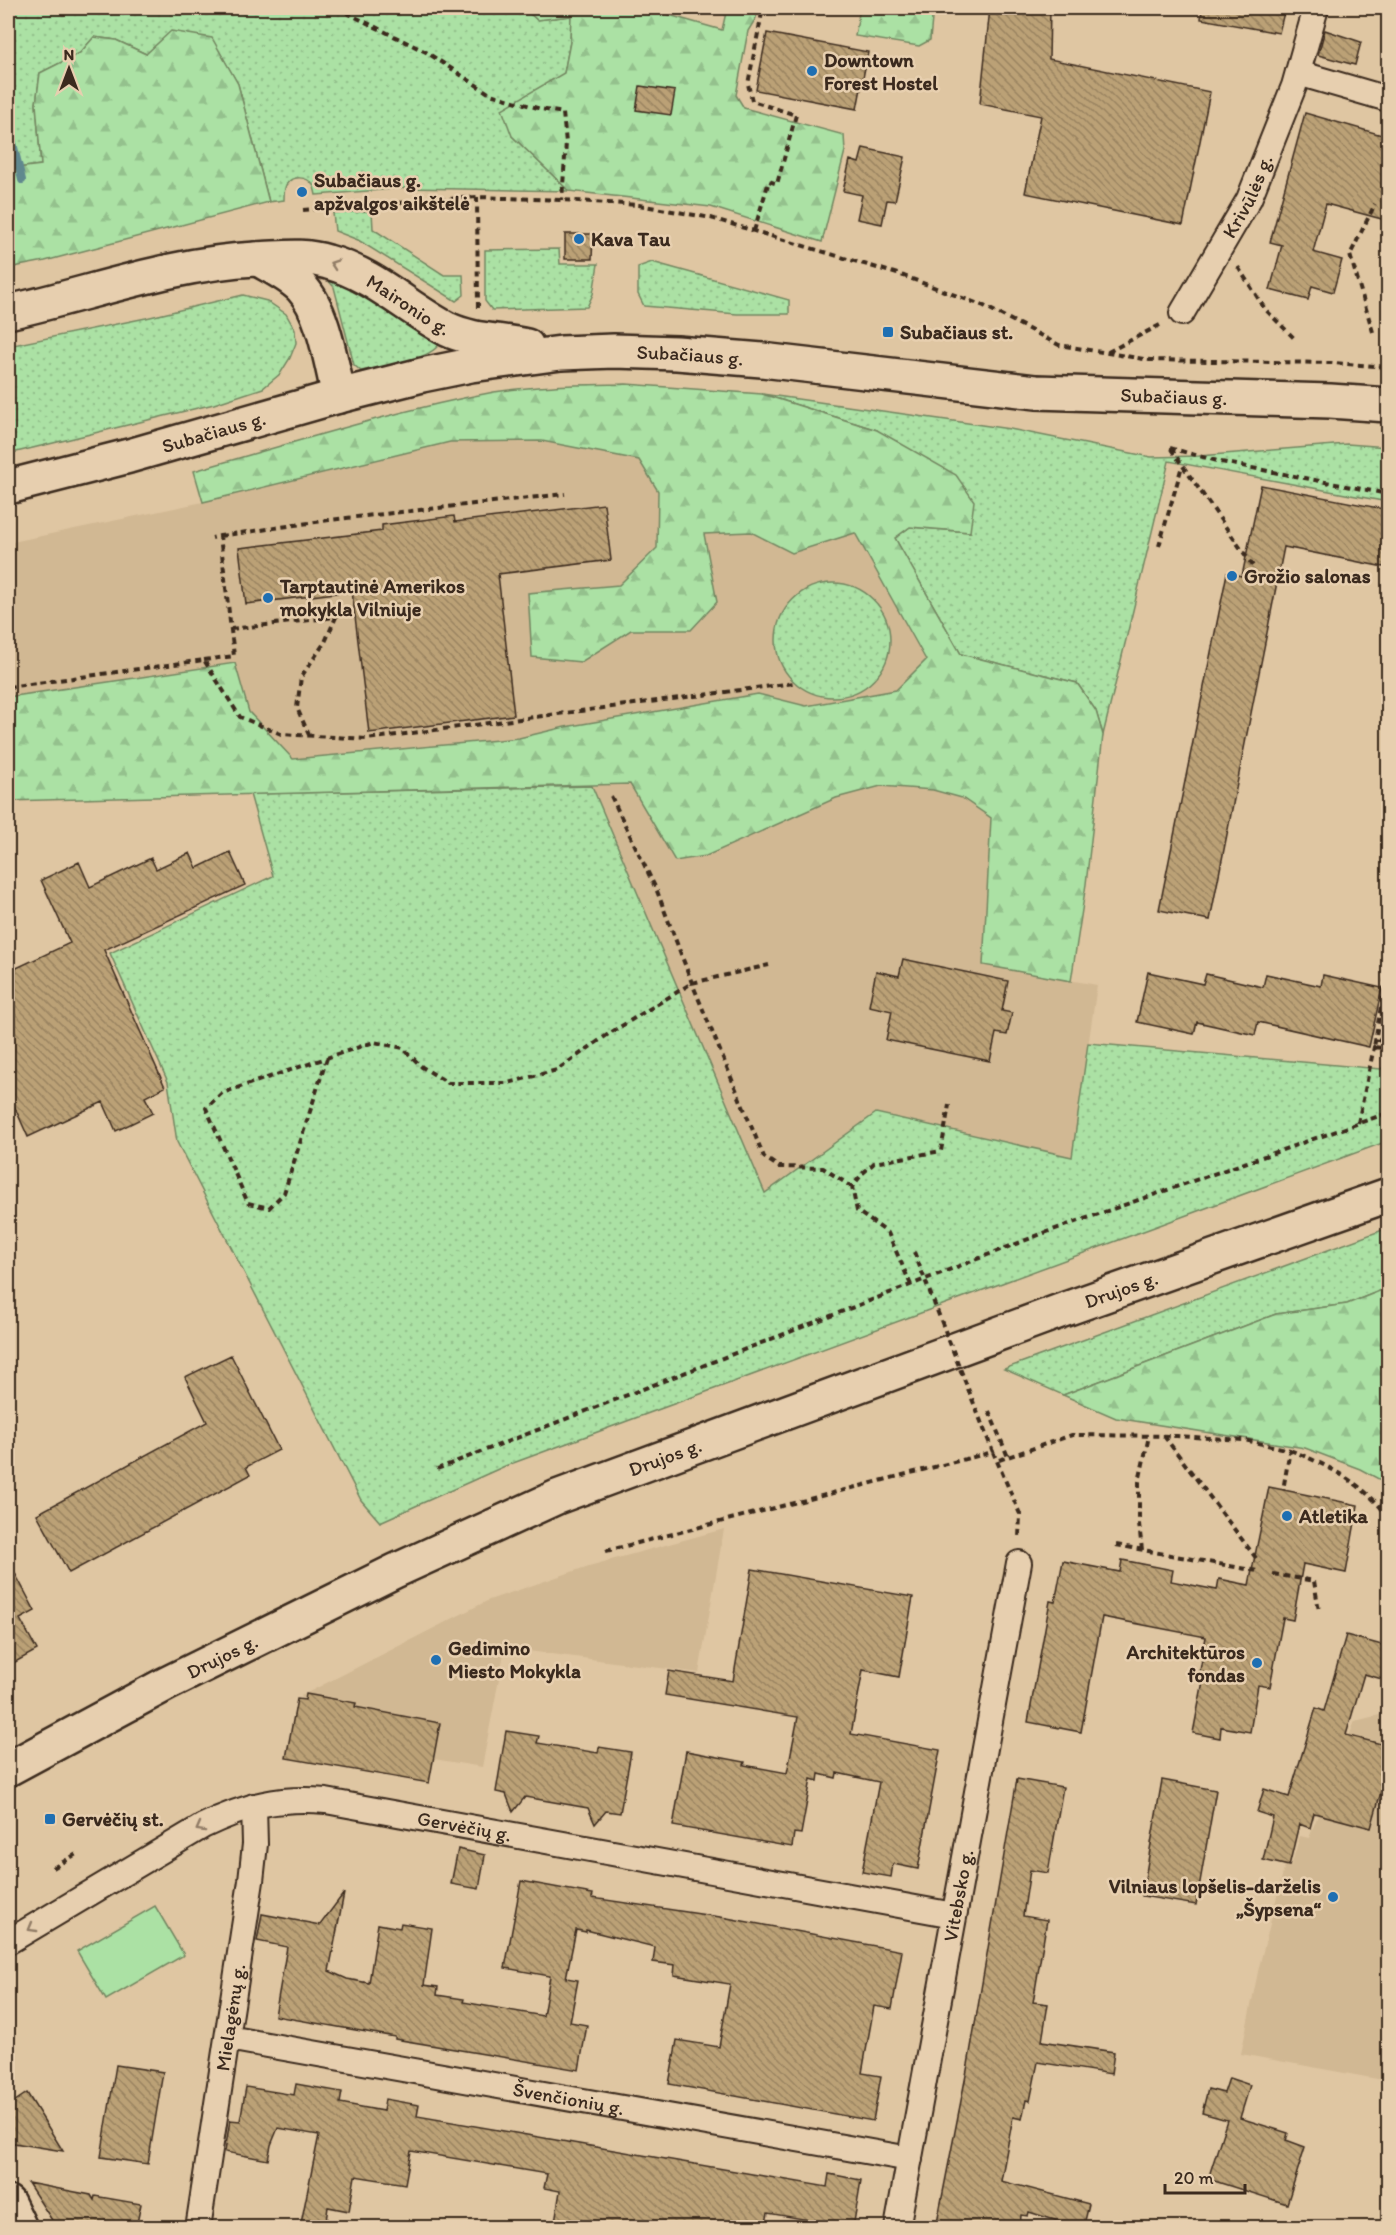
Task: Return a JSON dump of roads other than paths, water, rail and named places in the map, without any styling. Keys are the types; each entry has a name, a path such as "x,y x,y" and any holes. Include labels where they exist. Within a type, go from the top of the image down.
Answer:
{"main road":[{"name":"Maironio g.","path":"8,312 193,266 229,260 300,255 330,262 374,283 446,328 465,337 561,353"},
{"path":"258,259 300,286 312,302 322,329 339,396"},
{"name":"Subačiaus g.","path":"8,487 129,456 339,396 471,364 561,353 614,351 751,359 1036,392 1330,401 1389,405"},
{"name":"Drujos g.","path":"1348,1208 1389,1188"},
{"name":"Drujos g.","path":"8,1769 176,1678 395,1571 557,1497 1060,1311 1389,1195"},
{"path":"8,2202 20,2228"}],"street":[{"name":"Krivūlės g.","path":"1182,313 1249,199 1298,73 1316,8"},
{"path":"1298,73 1389,99"},
{"name":"Vitebsko g.","path":"897,2228 1018,1563"},
{"name":"Gervėčių g.","path":"8,1942 226,1814 277,1800 300,1799 326,1801 954,1915"},
{"name":"Mielagėnų g.","path":"198,2228 255,1844 254,1806"},
{"name":"Švenčionių g.","path":"228,2038 910,2159"}],"waterway":[{"path":"8,123 22,180"}],"place":[{"name":"Downtown Forest Hostel","path":"812,71"},
{"name":"Subačiaus g. apžvalgos aikštelė","path":"302,192"},
{"name":"Kava Tau","path":"579,239"},
{"name":"Subačiaus st.","path":"888,332"},
{"name":"Grožio salonas","path":"1232,576"},
{"name":"Tarptautinė Amerikos mokykla Vilniuje","path":"268,598"},
{"name":"Atletika","path":"1287,1516"},
{"name":"Gedimino Miesto Mokykla","path":"436,1660"},
{"name":"Architektūros fondas","path":"1257,1663"},
{"name":"Gervėčių st.","path":"50,1819"},
{"name":"Vilniaus lopšelis-darželis „Šypsena“","path":"1333,1897"}]}
